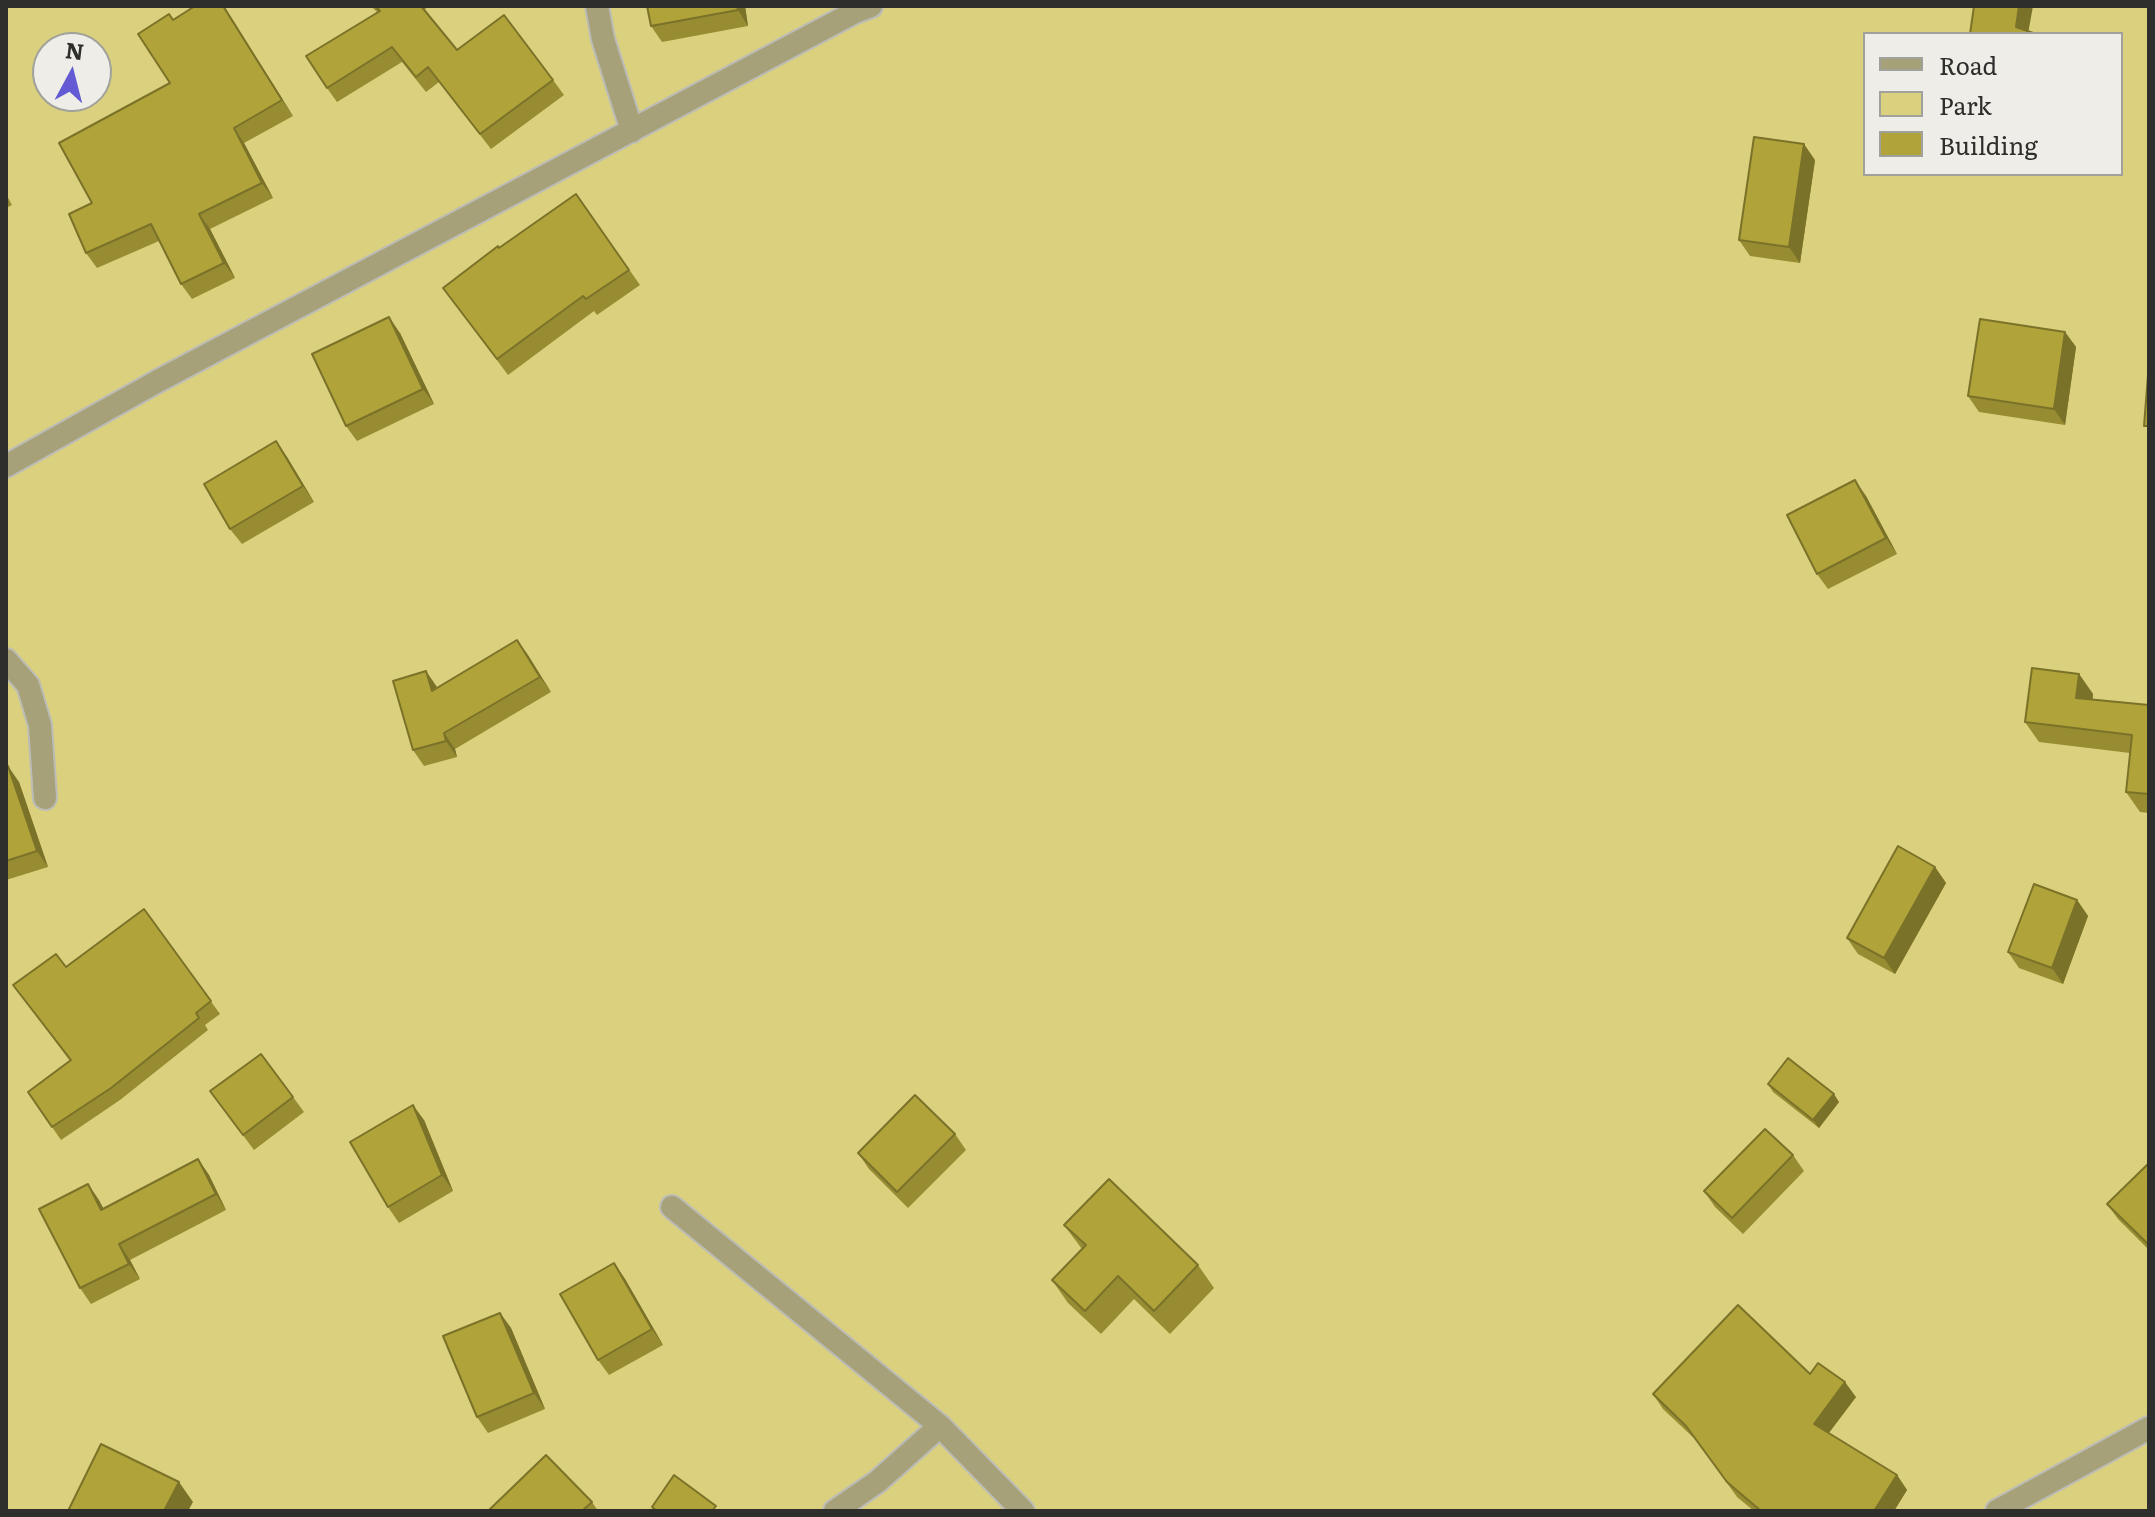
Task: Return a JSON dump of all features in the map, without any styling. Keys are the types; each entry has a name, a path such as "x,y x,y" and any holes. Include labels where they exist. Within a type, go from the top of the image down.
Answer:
{"street":[{"path":"597,6 603,39 632,131"},
{"path":"6,466 172,373 871,6"},
{"path":"6,660 28,685 40,725 45,798"},
{"path":"672,1207 940,1426 1023,1511"},
{"path":"835,1511 877,1482 940,1426"},
{"path":"1997,1511 2149,1428"}],"green space":[{"path":"6,6 2149,6 2149,1511 6,1511"}],"building":[{"path":"195,6 223,6 282,100 234,128 262,183 199,214 224,263 181,284 151,224 86,253 69,214 92,203 59,143 170,83 138,34 169,14 173,20"},
{"path":"375,6 421,6 457,50 504,15 553,80 480,134 428,67 416,77 392,47 327,88 306,56 380,11"},
{"path":"647,6 737,6 738,10 651,26"},
{"path":"1974,6 2019,6 2016,27 2030,32 1970,32"},
{"path":"1754,137 1804,144 1789,247 1739,240"},
{"path":"576,194 629,270 586,299 583,296 497,359 443,288 498,246"},
{"path":"389,317 423,389 346,426 312,354"},
{"path":"1980,319 2065,332 2054,409 1968,396"},
{"path":"2148,375 2149,426 2144,426"},
{"path":"276,441 303,486 230,529 204,484"},
{"path":"1855,480 1886,538 1817,574 1787,515"},
{"path":"517,640 540,677 444,733 446,741 413,750 393,681 426,671 432,691"},
{"path":"2032,668 2079,674 2076,698 2149,705 2149,794 2126,792 2132,735 2025,722"},
{"path":"6,767 37,851 6,861"},
{"path":"1898,846 1935,867 1884,958 1847,938"},
{"path":"2034,884 2077,900 2052,968 2008,952"},
{"path":"144,909 211,1001 196,1013 199,1018 111,1088 52,1127 28,1092 71,1060 13,985 56,954 66,967"},
{"path":"261,1054 293,1097 243,1135 210,1091"},
{"path":"1788,1058 1834,1094 1813,1120 1768,1084"},
{"path":"915,1095 955,1134 897,1192 858,1153"},
{"path":"413,1105 442,1175 388,1207 350,1142"},
{"path":"1765,1129 1793,1155 1732,1218 1704,1191"},
{"path":"198,1159 216,1194 119,1244 129,1264 80,1288 39,1209 88,1184 101,1210"},
{"path":"2149,1163 2149,1245 2107,1204"},
{"path":"1109,1179 1198,1265 1154,1311 1118,1276 1085,1311 1052,1280 1086,1245 1064,1225"},
{"path":"614,1263 652,1329 598,1360 560,1294"},
{"path":"1738,1305 1810,1374 1818,1363 1845,1382 1814,1424 1897,1475 1874,1511 1761,1511 1727,1482 1686,1426 1653,1394"},
{"path":"500,1313 534,1393 477,1417 443,1336"},
{"path":"101,1444 179,1482 164,1511 68,1511"},
{"path":"546,1455 592,1502 582,1511 488,1511"},
{"path":"674,1475 716,1506 712,1511 657,1511 652,1507"}]}
